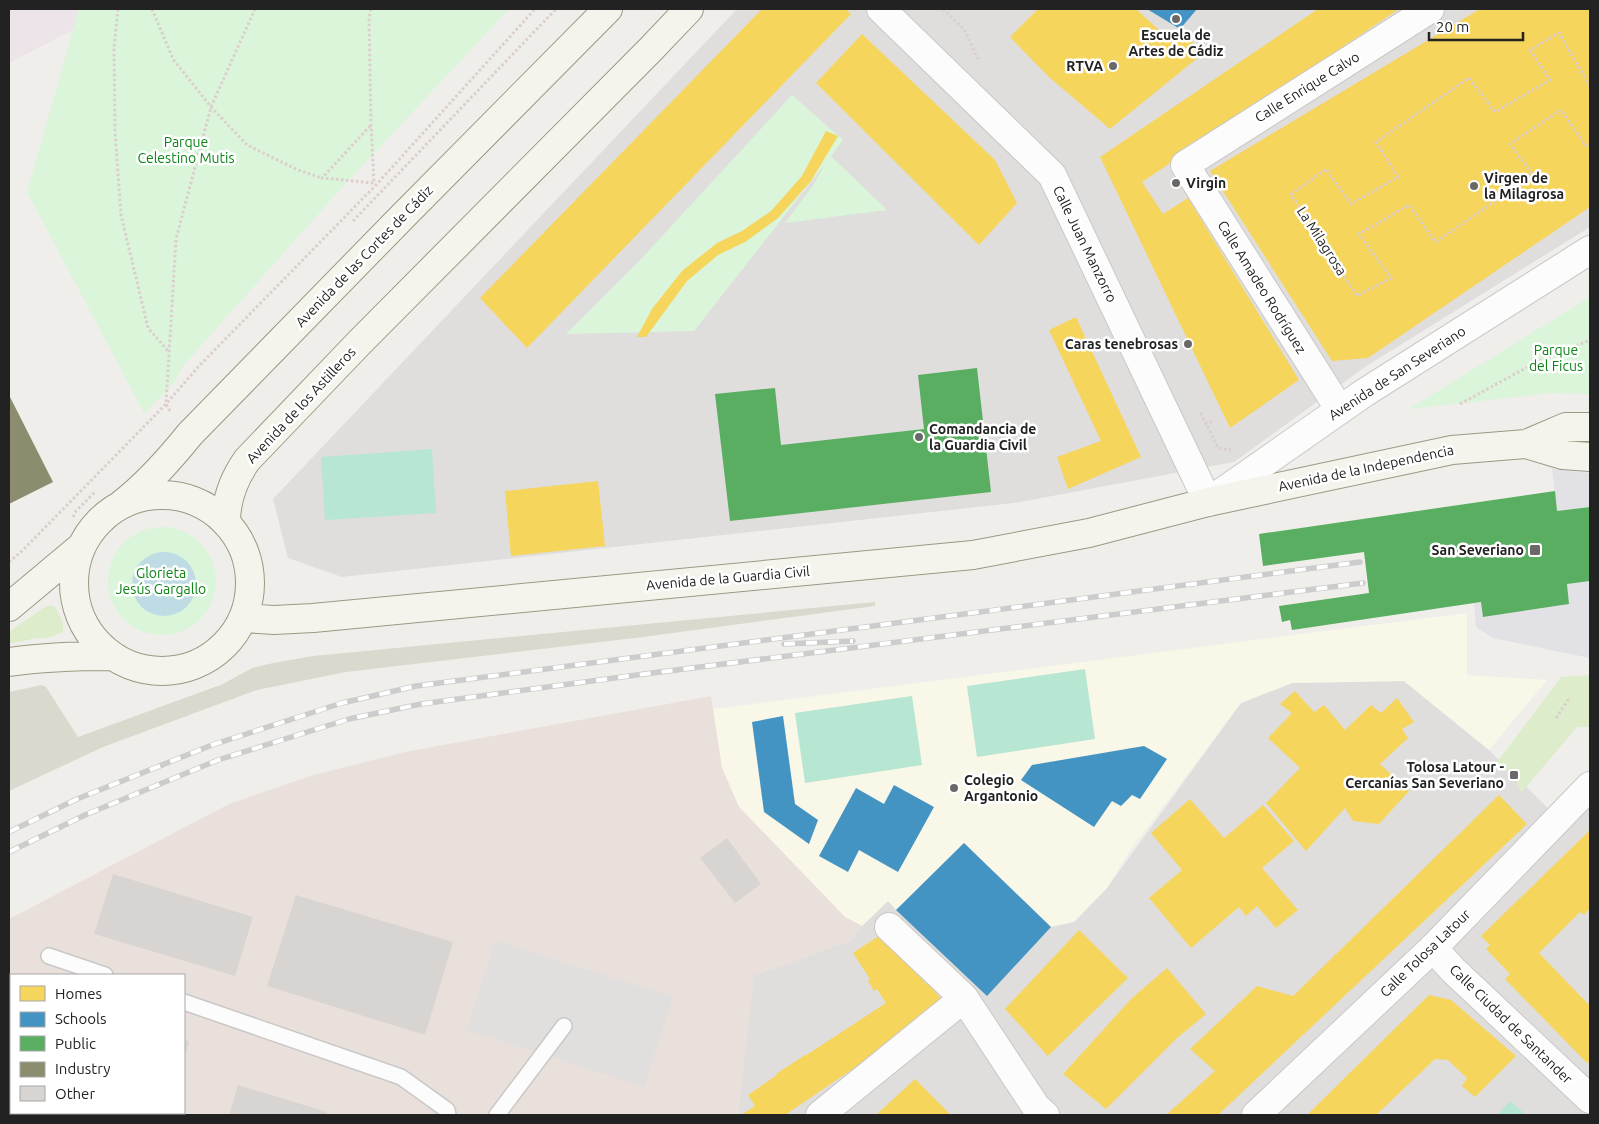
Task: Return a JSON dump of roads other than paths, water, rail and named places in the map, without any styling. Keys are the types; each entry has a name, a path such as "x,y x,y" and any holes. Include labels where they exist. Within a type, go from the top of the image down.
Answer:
{"main road":[{"name":"Avenida de las Cortes de Cádiz","path":"122,504 140,490 160,470 190,434 608,9"},
{"name":"Avenida de los Astilleros","path":"226,522 228,498 236,476 247,460 358,344 689,9"},
{"name":"Avenida de la Independencia","path":"1208,502 1452,450 1526,444 1566,427 1590,427"},
{"name":"Avenida de la Independencia","path":"1526,444 1564,455 1590,457"},
{"path":"177,496 195,501 212,510 226,522 236,534 247,561 250,590 243,618 229,640 210,657 187,667 161,671 136,667 113,656 97,643 85,626 78,607 74,587 76,566 82,546 92,530 106,515 122,504 140,497 177,496"},
{"name":"Avenida de la Guardia Civil","path":"243,618 274,620 312,618 972,555 1089,533 1208,502"},
{"path":"9,607 82,546"},
{"path":"9,662 67,656 113,656"}],"street":[{"name":"Calle Juan Manzorro","path":"881,9 1052,175 1208,502"},
{"name":"Calle Enrique Calvo","path":"1184,165 1430,9"},
{"name":"Calle Amadeo Rodríguez","path":"1184,165 1340,410"},
{"name":"Avenida de San Severiano","path":"1208,502 1340,410 1590,250"},
{"name":"Calle Tolosa Latour","path":"1256,1115 1433,948 1590,786"},
{"path":"889,927 964,998 1036,1107 1045,1115"},
{"name":"Calle Ciudad de Santander","path":"1433,948 1448,964 1587,1089"},
{"path":"820,1115 964,998"}],"lane":[{"path":"49,956 102,974"},
{"path":"185,1002 401,1077 447,1110 448,1115"},
{"path":"497,1115 564,1026"}],"water":[{"path":"164,552 176,554 187,561 194,572 196,584 194,596 187,607 176,614 164,616 152,614 141,607 134,596 132,584 134,572 141,561 152,554"}],"railway":[{"path":"9,832 77,799 212,745 342,703 416,686 1360,562"},
{"path":"9,852 85,815 218,760 349,719 421,704 1363,583"},
{"path":"784,644 853,641"}],"place":[{"name":"Escuela de Artes de Cádiz","path":"1176,19"},
{"name":"RTVA","path":"1113,66"},
{"name":"Virgin","path":"1176,183"},
{"name":"Virgen de la Milagrosa","path":"1474,186"},
{"name":"Caras tenebrosas","path":"1188,344"},
{"name":"Comandancia de la Guardia Civil","path":"919,437"},
{"name":"San Severiano","path":"1535,550"},
{"name":"Tolosa Latour - Cercanías San Severiano","path":"1514,775"},
{"name":"Colegio Argantonio","path":"954,788"}],"park label":[{"name":"Parque Celestino Mutis","path":"186,150"},
{"name":"Parque del Ficus","path":"1556,358"},
{"name":"Glorieta Jesús Gargallo","path":"161,582"}]}
